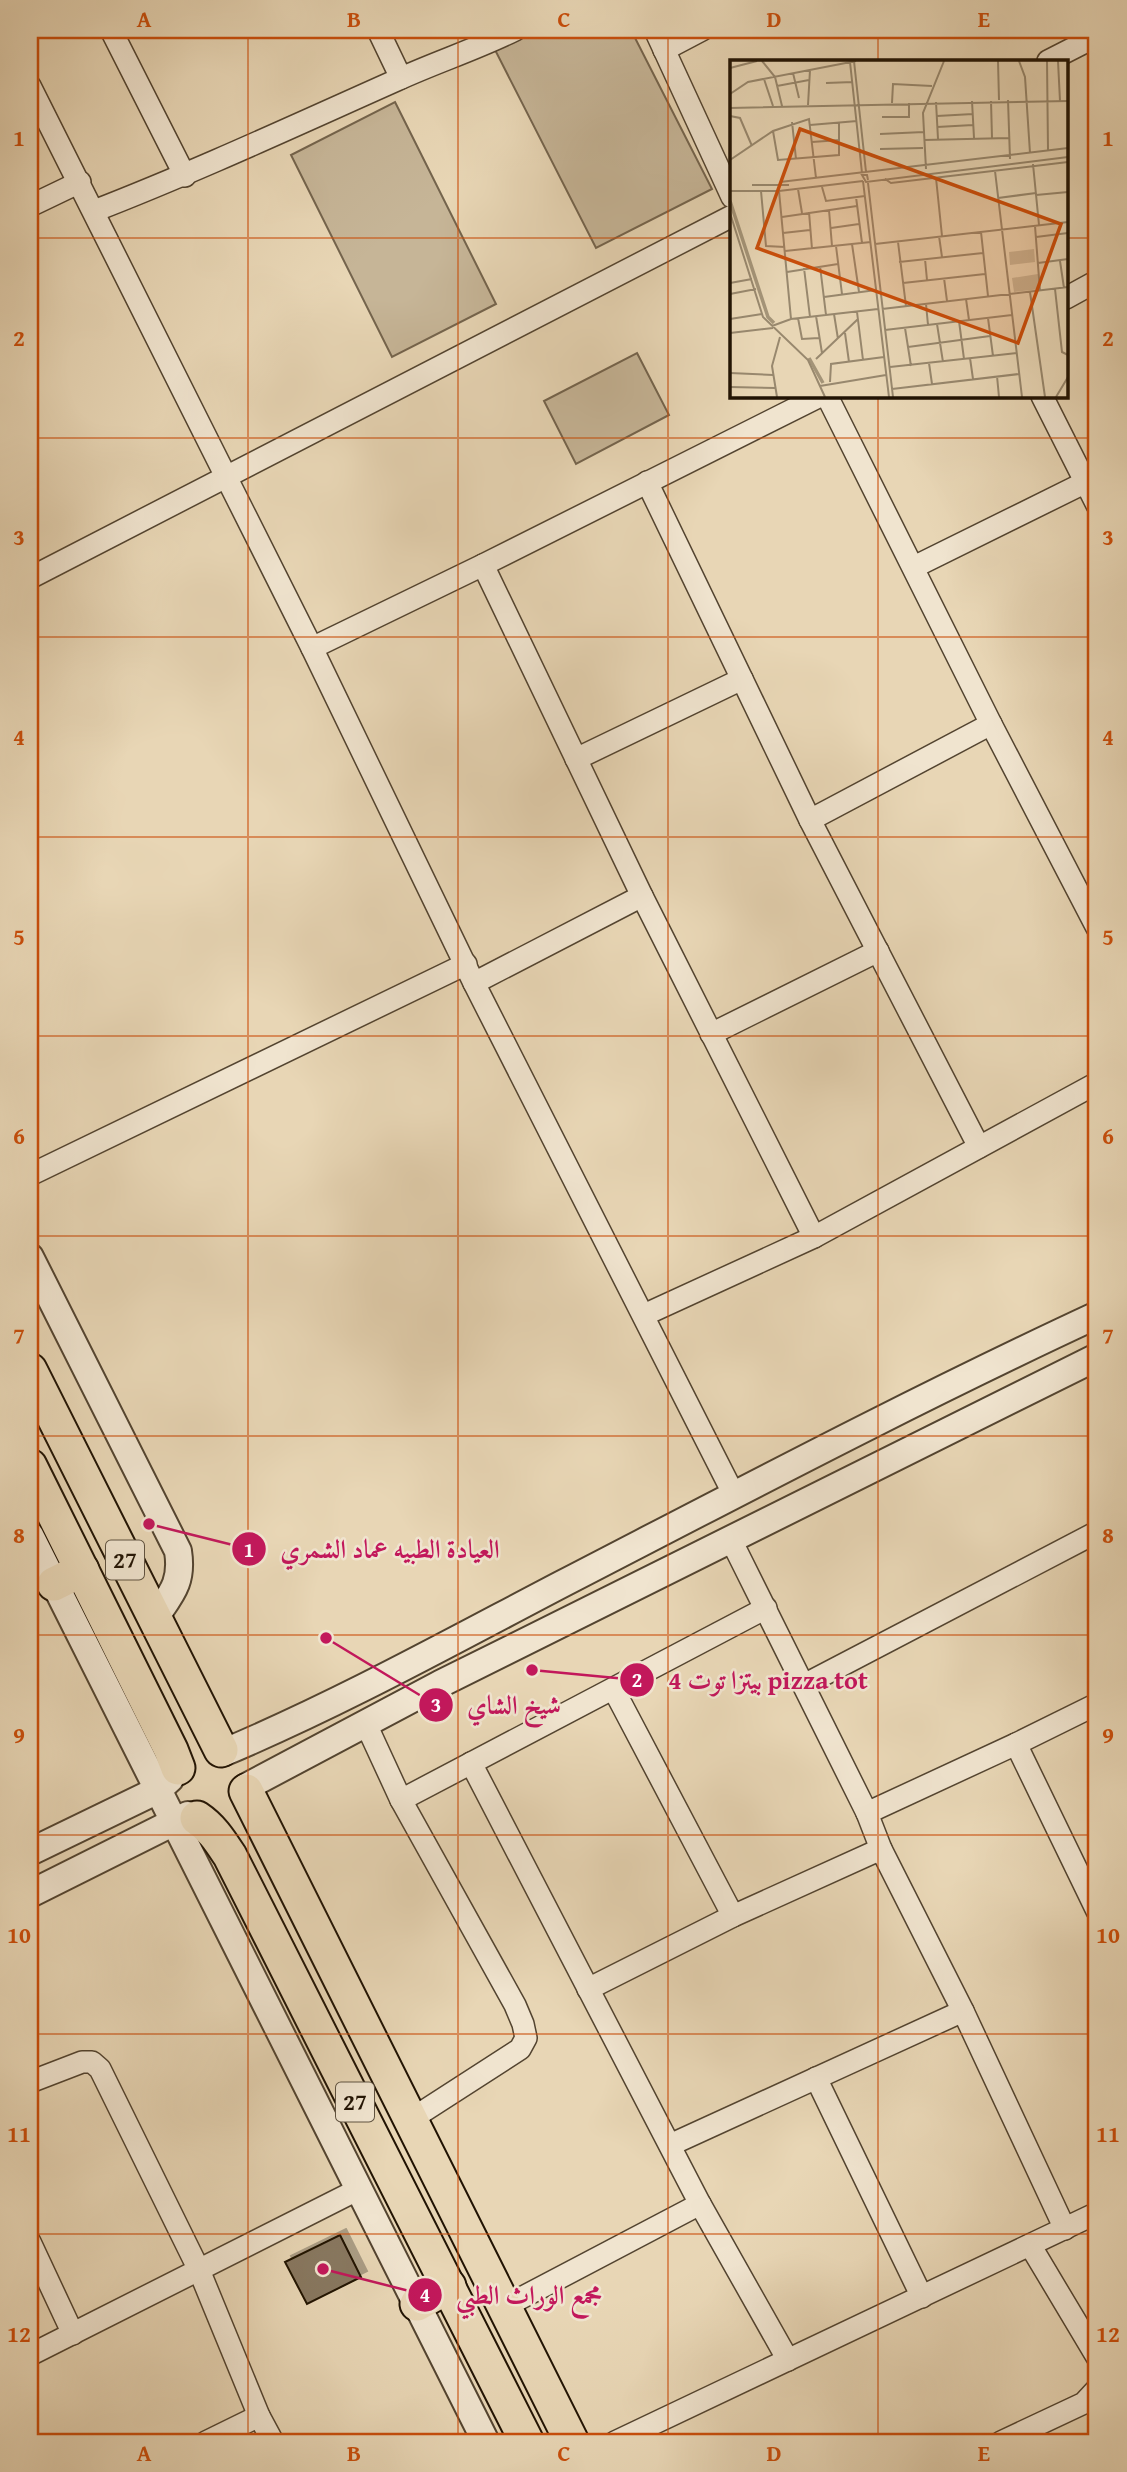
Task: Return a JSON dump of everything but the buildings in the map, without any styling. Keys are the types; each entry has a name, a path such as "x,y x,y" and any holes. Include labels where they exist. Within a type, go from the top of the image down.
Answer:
{"main road":[{"name":"27","path":"30,1370 223,1751 241,1766 246,1789 572,2442"},
{"name":"27","path":"30,1466 68,1577 172,1750 171,1777 178,1801 187,1818 217,1836 230,1856 527,2442"},
{"path":"171,1777 191,1754 201,1750 223,1751"},
{"path":"187,1818 218,1820 228,1816 242,1801 246,1789"},
{"path":"417,2304 449,2286"}],"street":[{"path":"111,30 185,176"},
{"path":"378,30 401,78"},
{"path":"94,211 185,176 401,78 515,30"},
{"path":"655,30 730,193"},
{"path":"664,50 702,30"},
{"path":"1050,60 1097,36"},
{"path":"30,86 227,476 470,973 734,1494"},
{"path":"30,206 79,183"},
{"path":"30,578 730,217"},
{"path":"1068,297 1097,281"},
{"path":"312,648 818,397"},
{"path":"828,397 991,724 1088,887 1097,929"},
{"path":"1043,397 1097,505"},
{"path":"647,482 810,820 979,1147"},
{"path":"914,567 1086,482"},
{"path":"483,565 642,896 814,1237"},
{"path":"576,759 742,679"},
{"path":"810,820 991,724"},
{"path":"30,1175 642,896"},
{"path":"711,1034 878,951"},
{"path":"644,1315 814,1237 1097,1083"},
{"path":"30,1257 178,1551 178,1584 154,1619"},
{"path":"223,1751 267,1734 426,1655 897,1410 1097,1315"},
{"path":"246,1789 365,1722 1097,1357"},
{"path":"963,1377 958,1394 961,1405 983,1413"},
{"path":"897,1410 914,1419 918,1425 920,1431 916,1447"},
{"path":"804,1685 1097,1532"},
{"path":"30,1535 68,1577"},
{"path":"731,1540 963,2011 1065,2229"},
{"path":"401,1800 766,1608"},
{"path":"426,1655 440,1684"},
{"path":"614,1690 733,1916"},
{"path":"867,1813 1097,1704"},
{"path":"365,1722 401,1800 515,2005 526,2038 520,2049 410,2120"},
{"path":"1016,1744 1091,1886 1097,1911"},
{"path":"471,1763 700,2204 788,2360"},
{"path":"30,1852 171,1777"},
{"path":"30,1894 187,1818 359,2189 486,2442"},
{"path":"588,1989 733,1916 881,1849"},
{"path":"670,2145 963,2011"},
{"path":"30,2082 82,2062 92,2062 100,2069 199,2270 273,2442"},
{"path":"816,2078 922,2297"},
{"path":"30,2356 359,2189"},
{"path":"504,2307 700,2204"},
{"path":"615,2442 1097,2213"},
{"path":"30,2242 73,2334"},
{"path":"1030,2245 1097,2357"},
{"path":"1001,2442 1084,2403 1097,2389"},
{"path":"206,2442 260,2416"}],"shaded area":[{"path":"515,30 631,30 712,189 596,248 491,42"},
{"path":"395,102 496,304 392,357 291,155"},
{"path":"637,353 669,415 576,464 544,401"}],"place":[{"name":"العيادة الطبيه عماد الشمري","path":"149,1524"},
{"name":"شيخ الشاي","path":"326,1638"},
{"name":"بيتزا توت 4 pizza tot","path":"532,1670"},
{"name":"مجمع الوراث الطبي","path":"323,2269"}]}
